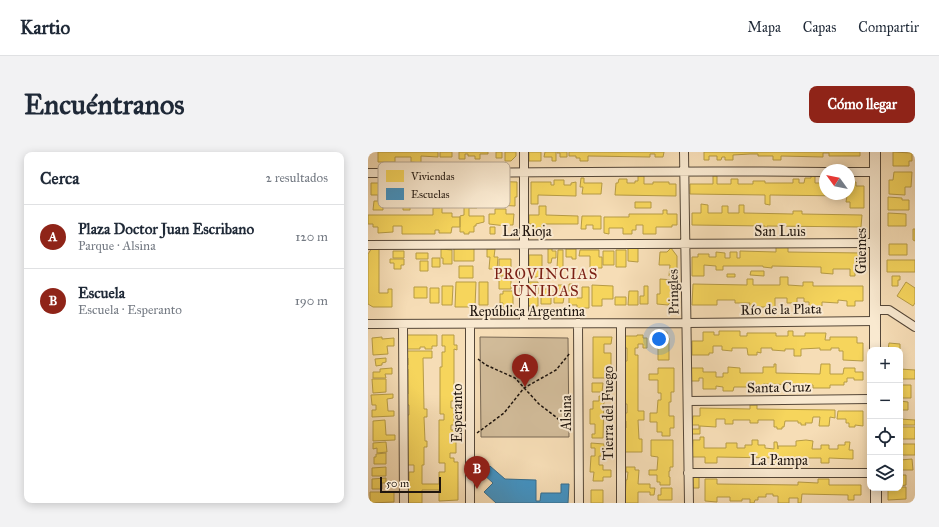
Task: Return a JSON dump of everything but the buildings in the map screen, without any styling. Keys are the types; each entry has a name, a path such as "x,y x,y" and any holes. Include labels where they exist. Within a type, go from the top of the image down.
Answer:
{"street":[{"path":"524,152 524,323"},
{"name":"Pringles","path":"684,152 688,503"},
{"name":"Güemes","path":"875,152 875,347"},
{"path":"510,173 685,170 819,172"},
{"path":"855,172 875,172"},
{"name":"San Luis","path":"685,245 874,243"},
{"name":"La Rioja","path":"368,245 685,245"},
{"path":"875,310 889,310 915,327"},
{"name":"Río de la Plata","path":"687,323 875,321"},
{"name":"Alsina","path":"578,323 579,503"},
{"name":"República Argentina","path":"368,324 687,323"},
{"path":"402,324 404,503"},
{"name":"Esperanto","path":"470,324 470,503"},
{"name":"Tierra del Fuego","path":"620,324 621,503"},
{"name":"Santa Cruz","path":"688,401 867,399"},
{"name":"La Pampa","path":"688,473 867,473"},
{"path":"876,491 876,503"}],"path":[{"path":"470,438 504,413 524,388 556,370 579,342"},
{"path":"470,354 486,365 515,378 539,404 556,417 579,439"}],"shaded area":[{"path":"480,337 568,338 569,437 481,437"}],"place":[{"name":"Plaza Doctor Juan Escribano","path":"525,387"},
{"name":"Escuela","path":"477,489"}],"district":[{"name":"PROVINCIAS UNIDAS","path":"546,282"}]}
